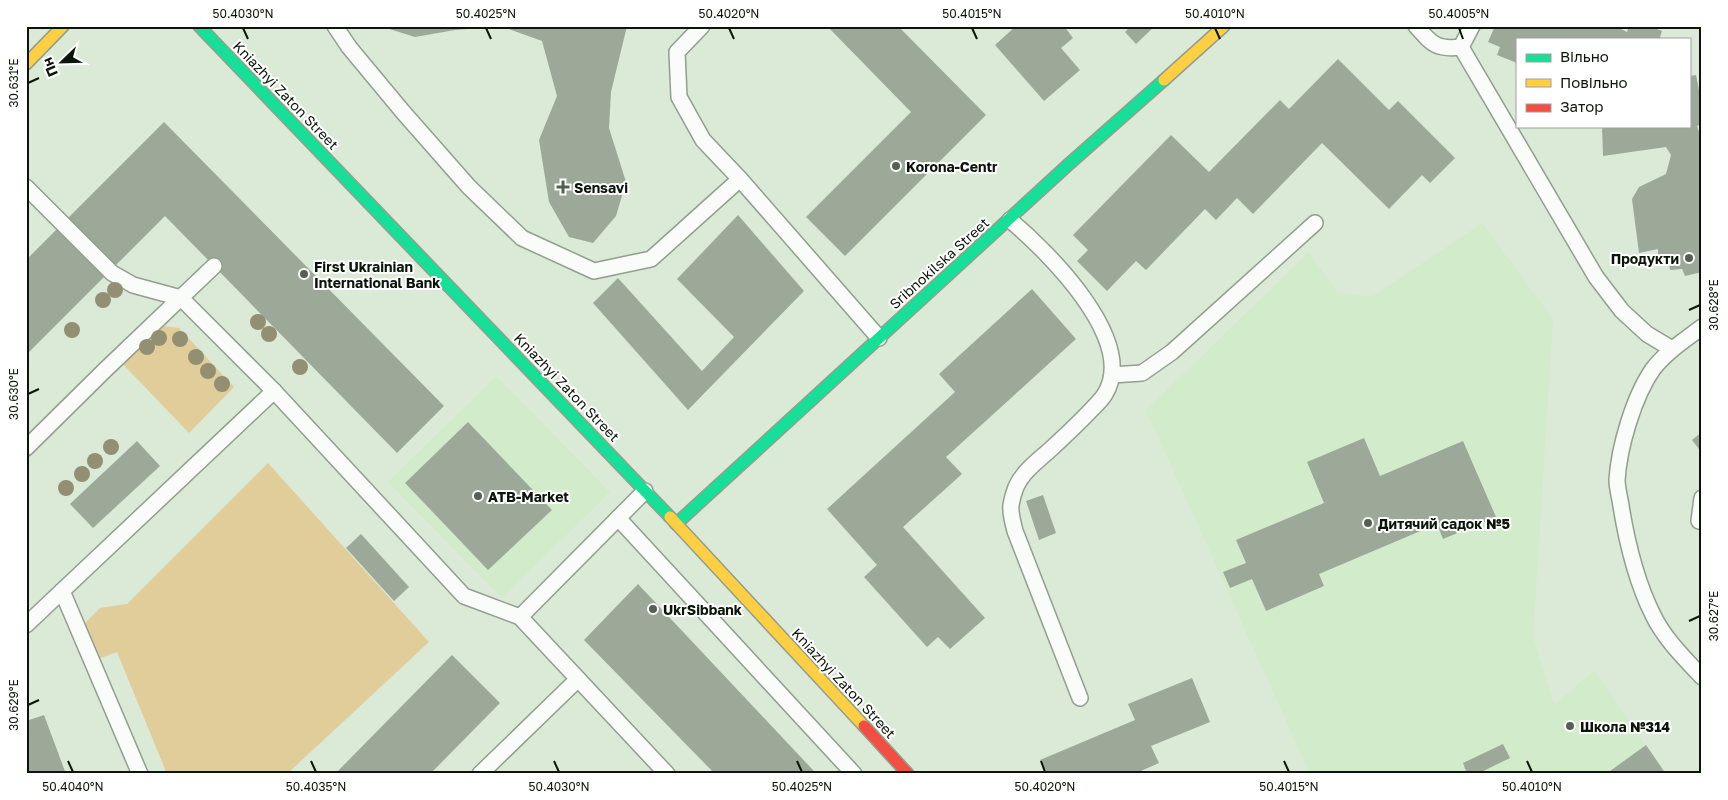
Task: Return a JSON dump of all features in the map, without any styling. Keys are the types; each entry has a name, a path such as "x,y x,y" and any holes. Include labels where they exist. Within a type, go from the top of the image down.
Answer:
{"street":[{"path":"26,64 63,26"},
{"name":"Kniazhyi Zaton Street","path":"199,26 645,491 908,774"},
{"name":"Sribnokilska Street","path":"676,524 1069,164 1224,26"}],"lane":[{"path":"335,26 349,47 422,135 469,187 522,238 594,271 651,259 740,179"},
{"path":"702,26 677,52 679,97 703,140 740,179 879,338"},
{"path":"1416,26 1436,46 1448,48 1461,47"},
{"path":"1461,47 1472,26"},
{"path":"1461,47 1596,277 1622,311 1647,334 1672,349"},
{"path":"26,186 118,278 133,285 182,298 274,391 464,596 520,617 667,774"},
{"path":"1010,220 1029,236 1069,278 1104,331 1111,354 1112,375 1106,394 1077,425 1029,469 1016,486 1010,507 1015,531 1080,698"},
{"path":"1112,375 1142,373 1172,352 1315,223"},
{"path":"26,448 214,266"},
{"path":"1702,328 1672,349 1653,370 1637,399 1621,444 1617,482 1625,532 1635,569 1653,616 1674,646 1702,677"},
{"path":"26,624 274,391"},
{"path":"520,617 645,491"},
{"path":"1699,521 1702,498"},
{"path":"618,518 854,774"},
{"path":"62,590 140,774"},
{"path":"480,774 578,679"}],"shaded area":[{"name":"Дитячий садок №5","path":"1482,223 1553,319 1533,636 1554,705 1594,670 1666,774 1310,774 1146,410 1309,252 1337,292 1371,297"},
{"path":"156,325 179,328 234,387 189,433 120,361"},
{"path":"496,376 610,492 502,598 388,482"},
{"path":"268,463 429,642 287,774 167,774 117,652 98,659 85,623 100,608 127,604"}],"building":[{"path":"482,26 482,28 455,30 415,37 383,27"},
{"path":"500,26 627,26 611,92 609,128 626,182 616,216 593,243 569,237 549,202 539,140 557,96 542,41"},
{"name":"Korona-Centr","path":"827,26 898,26 986,115 845,256 806,217 911,112"},
{"path":"1016,26 1064,26 1073,38 1061,48 1080,70 1044,101 995,45"},
{"path":"1131,26 1155,26 1136,44 1125,32"},
{"path":"1495,26 1606,26 1610,28 1615,26 1627,32 1629,26 1650,26 1662,31 1661,38 1516,38 1516,63 1497,55 1500,47 1488,42"},
{"path":"1338,59 1389,110 1398,101 1455,158 1430,183 1422,175 1389,209 1322,143 1253,214 1237,198 1216,220 1205,209 1146,270 1136,261 1107,291 1077,261 1088,250 1073,235 1171,135 1209,172 1280,100 1289,109"},
{"path":"1696,75 1699,90 1702,91 1702,124 1697,126 1702,141 1702,272 1685,276 1682,269 1670,270 1668,257 1658,260 1658,249 1639,253 1632,199 1639,187 1666,174 1671,155 1666,147 1603,156 1602,128 1690,128 1690,76"},
{"path":"164,122 444,406 397,453 165,216 26,355 26,260"},
{"path":"738,215 804,291 688,410 593,303 618,278 702,371 734,337 677,279"},
{"path":"1032,289 1076,339 946,457 962,474 903,527 985,618 950,649 938,637 927,647 864,577 877,565 827,509 955,392 939,374"},
{"name":"ATB-Market","path":"468,422 552,510 488,570 405,483"},
{"path":"1702,432 1702,453 1692,440"},
{"path":"1364,438 1380,476 1463,441 1496,517 1443,539 1437,524 1319,574 1324,586 1266,611 1252,579 1230,588 1223,572 1246,563 1236,540 1324,503 1307,462"},
{"path":"137,441 160,466 93,528 70,504"},
{"path":"1043,495 1056,533 1039,540 1026,501"},
{"path":"361,534 409,587 394,601 346,548"},
{"path":"638,584 817,774 715,774 584,640"},
{"path":"452,655 500,703 430,774 335,774"},
{"path":"1192,678 1210,722 1151,746 1159,763 1134,774 1046,774 1040,760 1135,720 1128,704"},
{"path":"44,715 66,774 26,774 26,721"},
{"path":"1503,744 1510,758 1477,774 1467,774 1463,763"},
{"path":"1646,745 1666,774 1606,774"}],"traffic: fast":[{"path":"199,26 670,517"},
{"path":"676,524 1069,164 1164,80"}],"traffic: slow":[{"path":"26,64 63,26"},
{"path":"1164,80 1224,26"},
{"path":"670,517 864,726"}],"traffic: jam":[{"path":"864,726 908,774"}],"place":[{"name":"Korona-Centr","path":"896,166"},
{"name":"Sensavi","path":"563,187"},
{"name":"Продукти","path":"1689,258"},
{"name":"First Ukrainian International Bank","path":"304,274"},
{"name":"ATB-Market","path":"478,496"},
{"name":"Дитячий садок №5","path":"1368,523"},
{"name":"UkrSibbank","path":"653,609"},
{"name":"Школа №314","path":"1570,726"}]}
